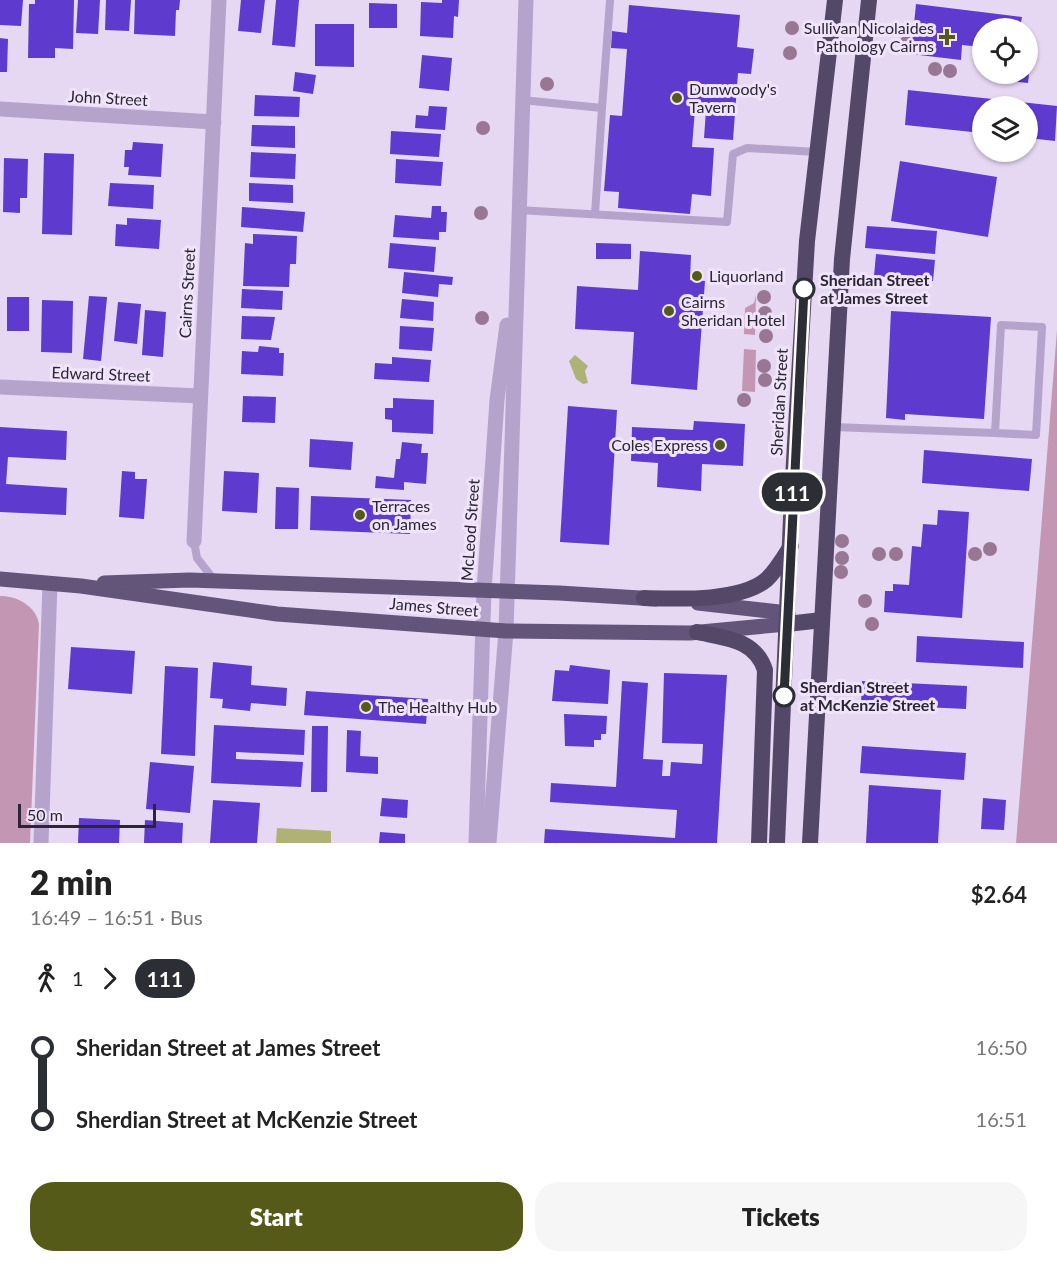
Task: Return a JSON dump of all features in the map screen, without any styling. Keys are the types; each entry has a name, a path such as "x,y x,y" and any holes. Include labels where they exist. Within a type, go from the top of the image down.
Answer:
{"highway":[{"name":"Sheridan Street","path":"777,843 807,241 835,0"},
{"path":"810,843 842,259 869,0"},
{"path":"644,598 692,599 756,586 769,577 791,546"},
{"path":"788,619 822,620"},
{"path":"698,632 745,643 754,651 765,670 759,843"}],"main road":[{"name":"James Street","path":"0,579 81,586 254,611 483,630 698,632 788,619"},
{"name":"James Street","path":"81,586 168,580 644,598 788,619"},
{"name":"James Street","path":"0,585 50,584"}],"street":[{"name":"Cairns Street","path":"194,541 219,0"},
{"name":"McLeod Street","path":"489,843 506,631 516,257 526,0"},
{"name":"John Street","path":"0,109 214,122"},
{"name":"McLeod Street","path":"476,843 484,591 497,400 516,257"},
{"name":"Edward Street","path":"0,387 200,396"},
{"path":"41,843 50,584"}],"lane":[{"path":"595,214 610,1"},
{"path":"522,100 602,108"},
{"path":"518,210 728,222 733,154 747,148 817,152"},
{"path":"833,427 995,434 1036,435 1042,327 1001,326 995,434"},
{"name":"Cairns Street","path":"194,541 197,558 216,582"}],"shaded area":[{"path":"756,295 755,335 744,334 745,308 754,303"},
{"path":"1057,330 1057,843 1016,843"},
{"path":"744,349 756,350 755,392 742,391"},
{"path":"575,355 588,366 585,371 588,383 583,384 576,379 569,361"},
{"path":"0,596 25,603 34,612 39,624 30,843 0,843"},
{"path":"277,828 331,831 331,843 276,843"}],"building":[{"path":"0,0 23,0 21,26 0,25"},
{"path":"35,0 74,0 73,49 55,48 55,58 28,58 29,4 35,4"},
{"path":"78,0 100,0 98,34 76,33"},
{"path":"106,0 131,0 129,31 105,30"},
{"path":"135,0 180,0 179,10 176,10 175,36 134,34"},
{"path":"241,0 265,0 261,33 238,31"},
{"path":"276,0 299,0 295,47 272,45"},
{"path":"442,0 459,0 458,17 454,16 453,38 420,36 421,2 442,3"},
{"path":"369,3 397,4 397,28 369,28"},
{"name":"Sullivan Nicolaides Pathology Cairns","path":"916,4 1022,17 972,18 972,46 962,45 961,60 911,54"},
{"path":"629,5 740,15 737,47 754,49 751,74 738,73 733,140 704,138 706,110 695,109 692,147 714,148 711,196 692,194 690,214 618,208 619,192 604,191 610,115 622,116 627,49 611,48 612,31 627,33"},
{"path":"315,24 354,24 354,67 315,66"},
{"path":"0,38 8,39 7,72 0,72"},
{"path":"422,55 452,58 449,91 419,88"},
{"path":"295,72 316,75 313,94 293,91"},
{"path":"908,90 972,97 972,132 905,125"},
{"path":"255,95 300,97 299,117 254,116"},
{"path":"1038,104 1057,106 1055,141 1038,139"},
{"path":"429,106 447,107 445,130 415,128 416,115 428,116"},
{"path":"252,125 295,126 295,148 251,146"},
{"path":"391,131 441,134 439,157 390,154"},
{"path":"133,142 163,144 161,177 128,175 129,167 124,167 125,150 132,150"},
{"path":"251,152 296,154 295,179 250,177"},
{"path":"44,153 74,154 72,235 42,234"},
{"path":"4,158 28,159 27,198 20,198 20,213 3,212"},
{"path":"396,159 443,162 441,186 395,183"},
{"path":"900,161 997,177 988,237 891,221"},
{"path":"110,183 154,185 153,209 108,206"},
{"path":"249,183 293,185 293,203 249,201"},
{"path":"432,206 441,206 441,212 447,212 446,232 439,232 439,240 393,237 395,215 431,218"},
{"path":"242,207 305,212 303,232 241,227"},
{"path":"127,218 161,220 159,249 115,246 116,224 127,225"},
{"path":"867,226 937,231 935,254 865,248"},
{"path":"253,234 297,236 296,264 290,264 289,287 243,286 245,243 253,244"},
{"path":"390,243 436,247 434,272 388,268"},
{"path":"596,243 631,244 631,259 596,259"},
{"name":"Cairns Sheridan Hotel","path":"640,251 691,255 690,280 705,281 697,390 631,384 634,332 575,329 577,286 638,290"},
{"path":"876,254 935,260 933,281 874,276"},
{"path":"404,272 453,277 452,285 439,284 438,297 402,293"},
{"path":"242,289 283,291 282,310 241,308"},
{"path":"89,296 107,297 101,361 83,359"},
{"path":"7,297 29,297 29,331 7,331"},
{"path":"402,299 434,302 433,321 400,318"},
{"path":"42,300 73,301 72,353 41,352"},
{"path":"118,302 141,304 137,344 114,341"},
{"path":"145,310 166,312 163,357 142,355"},
{"path":"891,311 991,317 984,419 905,414 905,420 886,418"},
{"path":"242,316 275,317 271,340 241,339"},
{"path":"400,326 434,328 432,351 399,349"},
{"path":"259,346 279,348 279,353 284,353 283,376 241,374 242,351 258,352"},
{"path":"392,357 431,360 429,382 374,379 375,363 392,364"},
{"path":"243,396 276,397 275,423 242,422"},
{"path":"393,398 434,400 433,434 392,432 392,420 385,419 385,408 393,408"},
{"path":"568,406 617,410 609,545 560,542"},
{"path":"694,421 745,424 743,466 702,464 701,491 657,487 658,463 631,461 632,427 693,430"},
{"path":"0,427 67,431 66,460 8,457 6,484 67,488 66,515 0,512"},
{"path":"310,439 353,442 351,470 309,467"},
{"path":"402,442 422,444 421,453 428,453 426,484 404,482 404,490 375,488 376,476 394,478 396,459 400,459"},
{"path":"924,450 1032,459 1029,491 922,483"},
{"path":"122,471 135,472 135,479 147,479 144,519 119,517"},
{"path":"224,471 259,473 257,513 222,511"},
{"path":"276,487 299,488 298,529 275,529"},
{"name":"Terraces on James","path":"311,496 411,500 410,534 310,530"},
{"path":"938,510 969,512 962,618 884,612 885,591 893,591 893,584 909,585 912,546 921,547 923,524 937,525"},
{"path":"917,636 1024,642 1023,668 916,662"},
{"path":"71,647 135,651 132,694 68,689"},
{"path":"213,662 252,666 251,685 287,688 286,706 251,703 250,711 222,708 223,699 210,698"},
{"path":"570,665 610,670 608,704 552,701 555,670 569,671"},
{"path":"165,666 198,668 195,756 161,754"},
{"path":"664,673 727,675 717,843 544,843 545,829 675,838 677,810 550,802 551,783 616,787 622,681 648,683 643,759 663,760 662,776 670,776 671,762 702,764 703,744 662,743"},
{"path":"862,681 967,686 966,709 861,704"},
{"name":"The Healthy Hub","path":"306,691 428,699 426,724 304,715"},
{"path":"564,714 607,716 606,734 601,734 601,740 594,740 594,747 565,746"},
{"path":"214,725 305,730 304,755 236,752 236,759 303,762 301,787 211,783"},
{"path":"312,726 328,726 327,792 311,792"},
{"path":"347,730 361,731 360,756 378,757 378,774 346,772"},
{"path":"862,746 966,753 964,780 860,773"},
{"path":"150,762 194,766 190,813 146,809"},
{"path":"869,785 941,790 938,843 866,843"},
{"path":"382,798 408,800 407,818 380,816"},
{"path":"983,798 1006,800 1004,830 981,829"},
{"path":"213,800 260,803 257,843 210,843"},
{"path":"79,818 120,820 119,843 78,843"},
{"path":"145,820 183,823 182,843 144,843"},
{"path":"380,832 405,834 405,843 379,843"}],"bus line":[{"name":"111","path":"784,696 796,410 804,289"}],"place":[{"name":"Sullivan Nicolaides Pathology Cairns","path":"947,37"},
{"name":"Dunwoody's Tavern","path":"677,98"},
{"name":"Liquorland","path":"697,276"},
{"name":"Sheridan Street at James Street","path":"804,289"},
{"name":"Cairns Sheridan Hotel","path":"669,311"},
{"name":"Coles Express","path":"720,445"},
{"name":"Terraces on James","path":"360,515"},
{"name":"Sherdian Street at McKenzie Street","path":"784,696"},
{"name":"The Healthy Hub","path":"366,707"}]}
